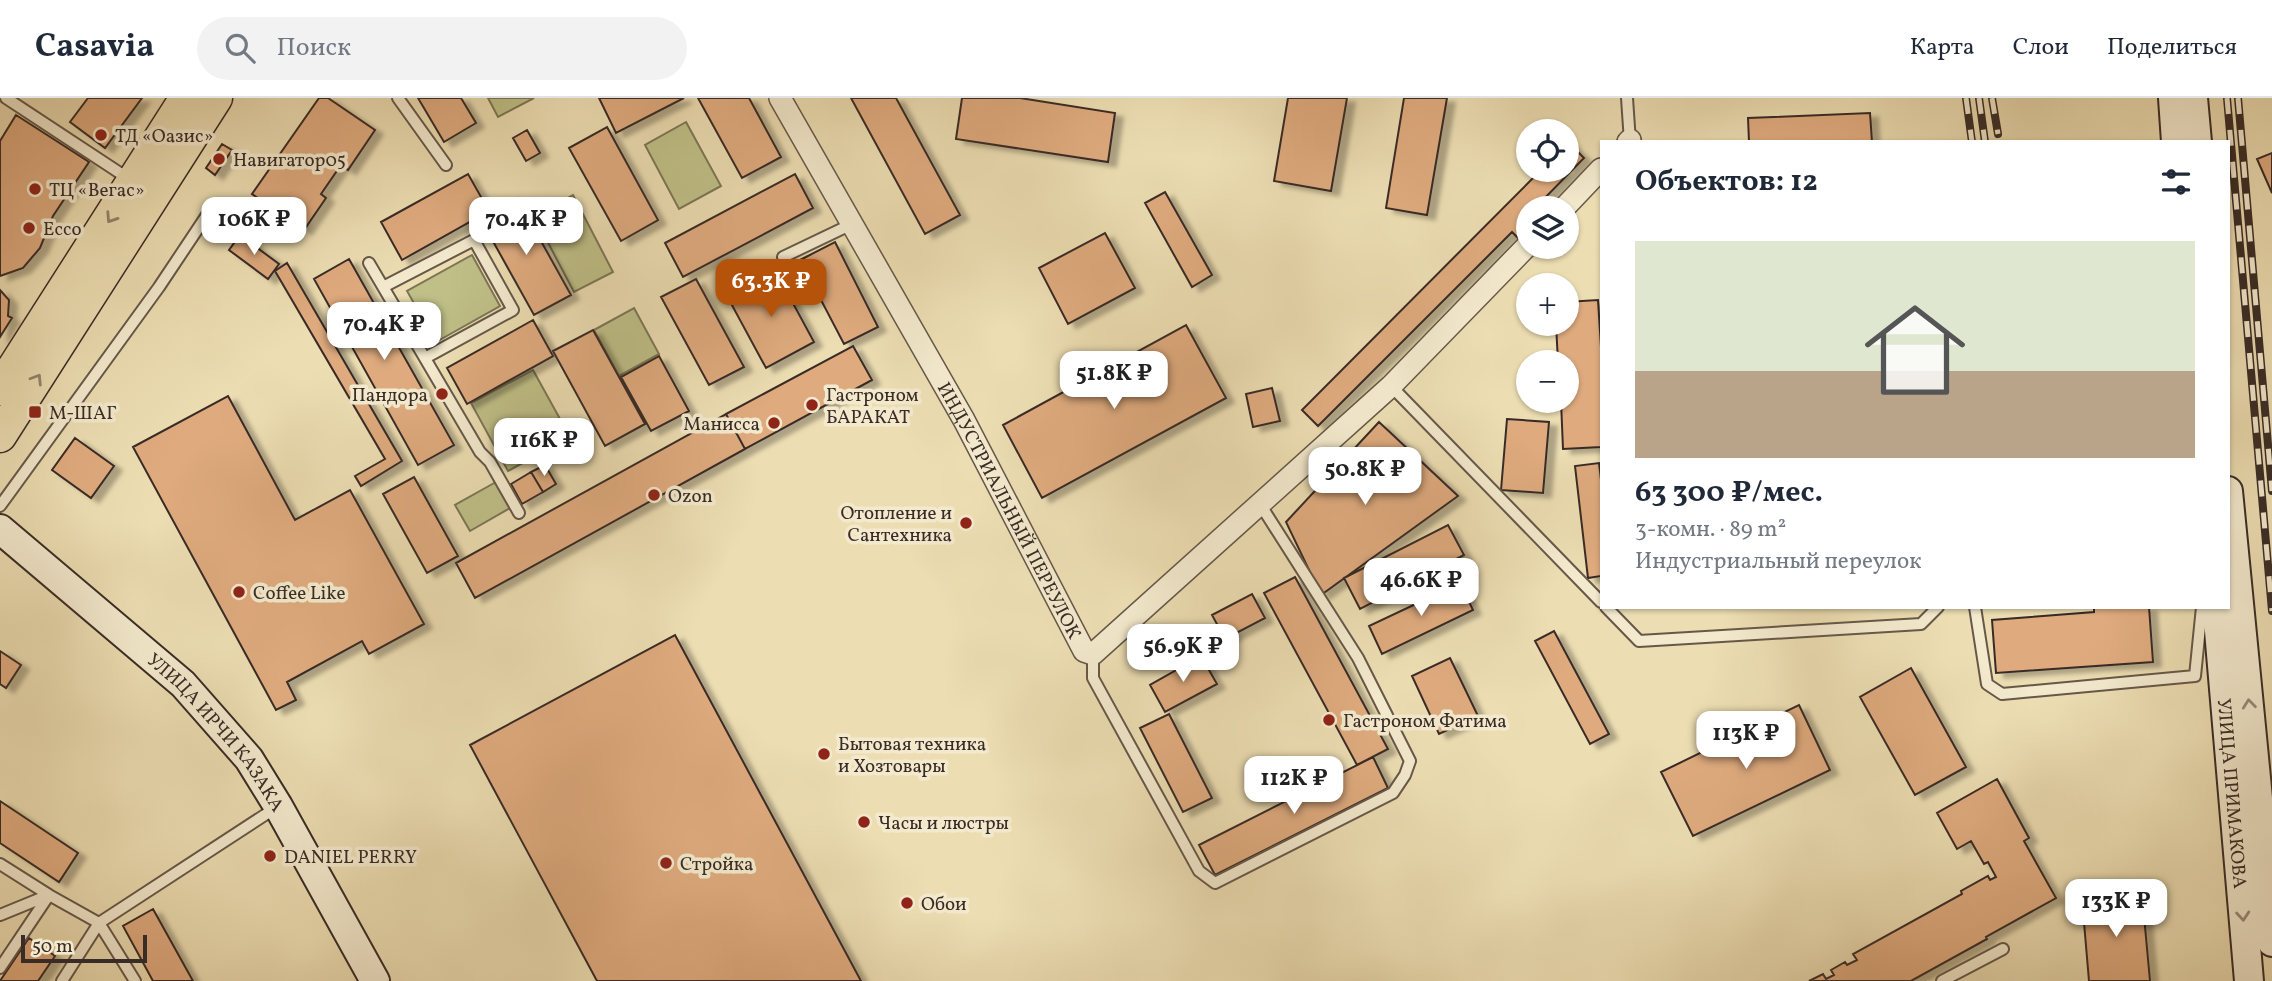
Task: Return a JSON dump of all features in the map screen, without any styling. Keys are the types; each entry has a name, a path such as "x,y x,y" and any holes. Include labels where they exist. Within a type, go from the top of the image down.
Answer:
{"main road":[{"path":"0,388 187,98"},
{"path":"0,436 216,98"},
{"path":"2173,98 2176,140"},
{"path":"2193,98 2197,140"},
{"name":"УЛИЦА ПРИМАКОВА","path":"2230,525 2272,942"},
{"name":"УЛИЦА ИРЧИ КАЗАКА","path":"0,529 183,684 248,759 278,806 375,981"},
{"name":"УЛИЦА ПРИМАКОВА","path":"2217,609 2249,981"}],"street":[{"name":"ИНДУСТРИАЛЬНЫЙ ПЕРЕУЛОК","path":"780,98 964,420 1084,651 1093,654 1391,386 1516,257"},
{"path":"1575,196 1600,170"}],"lane":[{"path":"6,98 134,182"},
{"path":"398,98 446,165"},
{"path":"1627,98 1629,140"},
{"path":"0,506 159,287 206,215"},
{"path":"783,257 852,224"},
{"path":"385,286 474,240 513,310 425,358"},
{"path":"369,264 385,286 480,452 490,462 519,513"},
{"path":"1391,386 1600,601"},
{"path":"1093,654 1093,678 1199,871 1215,883 1393,793 1405,775 1410,761 1358,658 1260,504"},
{"path":"1608,609 1639,641 1922,624 1936,609"},
{"path":"1975,609 1987,684 2002,694 2195,676 2202,609"},
{"path":"62,981 99,923 278,806"},
{"path":"0,864 99,923 135,981"},
{"path":"0,915 49,895"},
{"path":"0,968 49,895"},
{"path":"1942,981 2003,950"}],"green space":[{"path":"488,98 534,98 498,117"},
{"path":"686,122 721,186 679,209 645,145"},
{"path":"573,195 613,272 574,292 534,216"},
{"path":"472,255 500,306 436,342 407,291"},
{"path":"634,308 659,354 619,376 594,330"},
{"path":"533,370 570,437 508,471 471,403"},
{"path":"496,482 510,508 470,531 455,505"}],"building":[{"name":"ТД «Оазис»","path":"88,98 142,98 105,148 70,122"},
{"path":"319,98 328,98 375,130 348,170 341,165 321,194 326,198 304,230 252,194"},
{"path":"418,98 461,98 476,123 444,142"},
{"path":"599,98 684,98 616,133"},
{"path":"698,98 749,98 781,157 742,178"},
{"path":"851,98 896,98 960,215 925,234"},
{"path":"962,98 1020,98 1115,113 1108,162 956,139"},
{"path":"1288,98 1347,98 1331,191 1274,181"},
{"path":"1404,98 1447,98 1427,215 1386,208"},
{"path":"1870,113 1872,140 1749,140 1748,118"},
{"name":"ТЦ «Вегас»","path":"16,115 89,162 53,216 40,248 23,268 0,276 0,141"},
{"path":"607,127 658,220 621,241 569,148"},
{"path":"527,130 540,153 526,161 513,138"},
{"name":"Навигатор05","path":"222,144 232,150 215,175 206,168"},
{"path":"2272,153 2272,193 2257,159"},
{"path":"468,174 489,211 402,260 381,222"},
{"path":"795,174 813,208 683,277 665,243"},
{"path":"1529,182 1560,182 1547,196 1516,196 1516,236 1512,232 1318,426 1302,410"},
{"path":"1165,192 1212,275 1192,287 1145,203"},
{"path":"517,198 571,295 534,315 480,218"},
{"path":"1105,233 1135,288 1068,324 1039,268"},
{"path":"240,235 279,264 268,279 229,250"},
{"path":"835,242 878,327 844,344 800,260"},
{"path":"349,259 454,445 418,465 314,279"},
{"path":"287,263 402,461 361,486 355,476 385,459 275,271"},
{"path":"775,270 814,342 766,368 727,296"},
{"path":"696,279 744,367 709,385 661,297"},
{"path":"0,290 9,300 8,316 12,318 0,337"},
{"path":"1598,300 1600,447 1563,449 1562,413 1579,413 1579,350 1557,350 1557,336 1579,336 1579,301"},
{"path":"533,320 553,356 467,404 447,368"},
{"path":"1186,325 1226,398 1042,498 1003,425"},
{"path":"593,330 645,424 605,446 553,351"},
{"path":"853,346 872,380 745,449 726,414"},
{"path":"659,356 689,411 651,431 621,377"},
{"path":"1272,388 1280,421 1253,427 1246,394"},
{"path":"228,396 295,520 350,490 424,624 369,654 362,641 287,682 296,700 276,710 133,447"},
{"path":"726,414 745,449 475,598 456,563"},
{"path":"1507,419 1549,422 1543,493 1501,490"},
{"path":"1379,422 1458,496 1321,595 1286,522"},
{"path":"75,438 114,466 91,498 52,470"},
{"path":"1599,463 1600,576 1588,578 1575,466"},
{"path":"545,465 556,484 543,492 531,472"},
{"path":"531,472 543,492 522,504 511,484"},
{"path":"414,477 458,556 427,573 383,494"},
{"path":"1448,525 1464,555 1360,609 1344,578"},
{"path":"1295,577 1388,749 1357,765 1264,593"},
{"path":"1460,583 1473,610 1382,654 1369,626"},
{"path":"1252,594 1265,618 1225,639 1212,615"},
{"path":"2094,609 2149,609 2153,662 1996,673 1992,620 2094,612"},
{"path":"1554,631 1609,734 1590,744 1535,641"},
{"name":"Стройка","path":"675,635 861,981 597,981 470,745"},
{"path":"0,651 21,665 6,688 0,684"},
{"path":"1201,656 1217,684 1165,712 1150,685"},
{"path":"1450,658 1478,716 1439,734 1412,676"},
{"path":"1911,668 1966,767 1915,795 1860,697"},
{"path":"1799,705 1830,770 1693,836 1661,772"},
{"path":"1169,714 1212,798 1183,812 1140,728"},
{"path":"1373,757 1388,788 1215,875 1199,845"},
{"path":"1997,779 2029,838 2024,841 2056,898 1911,981 1809,981 1823,974 1826,979 1834,975 1831,970 1845,962 1847,965 1857,960 1853,954 1962,894 1961,891 1988,876 1990,880 1996,877 1988,862 1984,864 1971,841 1957,849 1937,813"},
{"path":"0,801 78,853 59,882 0,843"},
{"path":"2142,894 2150,981 2089,981 2082,899"},
{"path":"153,909 193,981 153,981 123,926"},
{"path":"29,938 55,956 38,981 0,981"}],"railway":[{"path":"1966,98 1972,140"},
{"path":"1979,98 1985,140"},
{"path":"1992,98 1998,134"},
{"path":"2227,98 2272,611"},
{"path":"2238,98 2272,491"}],"place":[{"name":"ТД «Оазис»","path":"101,135"},
{"name":"Навигатор05","path":"219,159"},
{"name":"ТЦ «Вегас»","path":"35,189"},
{"name":"Ecco","path":"29,228"},
{"name":"Пандора","path":"442,394"},
{"name":"Гастроном БАРАКАТ","path":"812,405"},
{"name":"М-ШАГ","path":"35,412"},
{"name":"Манисса","path":"774,423"},
{"name":"Ozon","path":"654,495"},
{"name":"Отопление и Сантехника","path":"966,523"},
{"name":"Coffee Like","path":"239,592"},
{"name":"Гастроном Фатима","path":"1329,720"},
{"name":"Бытовая техника и Хозтовары","path":"824,754"},
{"name":"Часы и люстры","path":"864,822"},
{"name":"DANIEL PERRY","path":"270,856"},
{"name":"Стройка","path":"666,863"},
{"name":"Обои","path":"907,903"}]}
